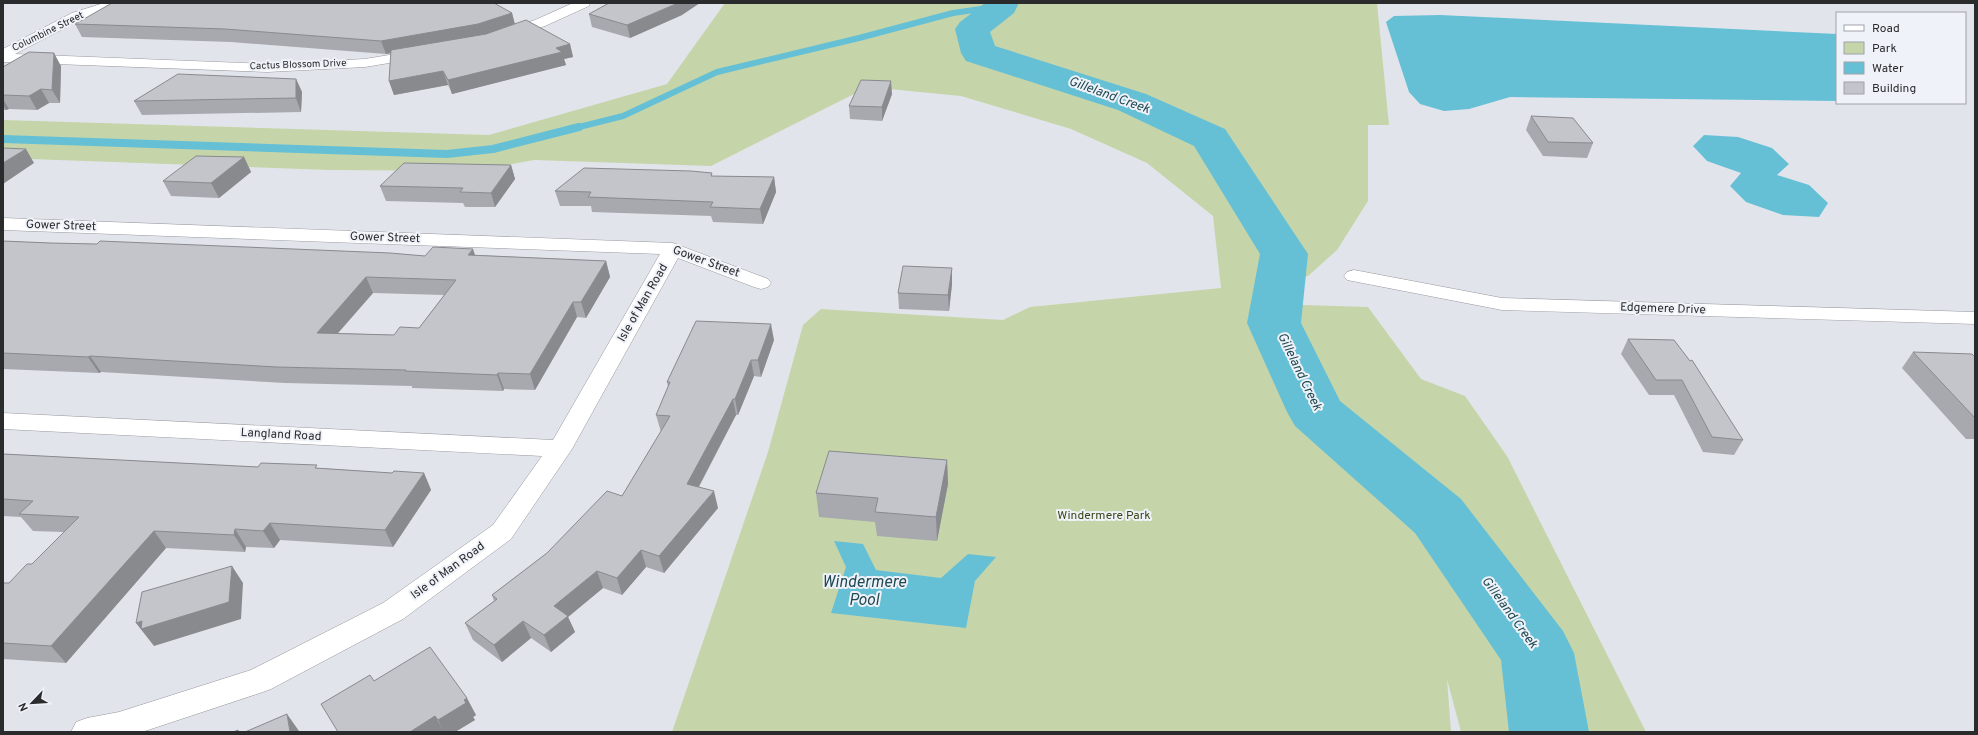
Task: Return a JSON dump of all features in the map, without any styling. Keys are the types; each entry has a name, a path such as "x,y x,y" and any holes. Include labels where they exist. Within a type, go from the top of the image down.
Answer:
{"street":[{"name":"Columbine Street","path":"3,55 77,16 117,3"},
{"path":"492,40 540,23 584,3"},
{"name":"Cactus Blossom Drive","path":"3,58 267,68 365,63 431,53"},
{"name":"Gower Street","path":"3,224 673,248 761,282"},
{"name":"Isle of Man Road","path":"87,732 119,726 260,680 393,611 502,532 560,449 673,248"},
{"name":"Edgemere Drive","path":"1354,276 1502,304 1975,318"},
{"name":"Langland Road","path":"3,421 560,449"}],"green space":[{"name":"Windermere Park","path":"725,3 1377,3 1389,125 1368,125 1368,201 1337,250 1308,276 1268,285 1269,304 1368,307 1421,379 1465,396 1507,456 1646,732 1461,732 1447,679 1451,732 672,732 768,452 803,325 821,309 1003,320 1030,307 1221,288 1213,216 1147,163 1071,129 961,96 868,87 711,166 534,160 473,171 328,170 3,158 3,120 489,135 667,84"}],"water":[{"path":"1440,15 1836,34 1836,101 1510,97 1469,109 1444,111 1420,104 1409,92 1386,22 1394,16"},
{"path":"1704,135 1738,137 1772,148 1789,164 1777,175 1809,185 1828,203 1819,217 1783,215 1746,202 1730,186 1741,173 1707,161 1693,146"},
{"name":"Windermere Pool","path":"834,541 863,544 876,570 941,578 968,554 996,557 975,581 966,628 831,613 846,567"}],"building":[{"path":"112,3 494,3 512,13 478,24 381,41 225,29 75,24"},
{"path":"609,3 678,3 627,25 589,14"},
{"path":"526,20 570,44 556,48 562,52 448,80 443,71 389,81 391,50 486,34"},
{"path":"29,52 54,53 52,90 41,89 29,96 3,95 3,67"},
{"path":"178,74 296,79 296,98 134,101"},
{"path":"861,80 891,81 882,107 849,106"},
{"path":"1531,116 1573,118 1593,143 1548,142"},
{"path":"3,148 26,149 3,163"},
{"path":"196,156 244,157 211,183 163,181"},
{"path":"404,163 511,165 491,193 460,192 463,188 380,186"},
{"path":"584,168 691,171 712,173 711,176 774,177 760,209 710,207 713,202 588,197 591,192 555,191"},
{"path":"3,241 97,244 100,241 390,253 425,256 433,247 473,249 468,255 606,261 581,302 573,302 530,374 498,373 497,375 405,371 406,370 276,367 90,356 3,353","holes":["366,277 456,280 419,328 400,327 394,335 317,333"]},
{"path":"903,266 952,268 948,295 898,293"},
{"path":"696,321 771,324 758,360 751,360 735,399 733,399 687,484 714,491 659,556 641,550 617,578 597,571 554,606 568,616 544,635 523,621 494,645 465,623 497,599 492,595 547,553 607,491 622,496 670,416 656,415 670,382 667,382"},
{"path":"1628,339 1674,340 1690,361 1692,360 1743,440 1712,437 1682,380 1656,380"},
{"path":"1913,352 1972,354 1975,357 1975,418"},
{"path":"829,451 947,460 936,517 875,512 878,498 816,493"},
{"path":"3,454 258,467 261,463 317,465 315,468 392,473 394,471 424,473 385,530 270,523 263,531 235,529 234,535 154,531 51,646 3,643 3,583 9,583 27,564 32,564 79,517 19,514 33,501 3,499"},
{"path":"232,566 229,602 141,629 142,621 136,623 142,592"},
{"path":"430,647 467,698 464,700 466,703 438,720 435,716 410,732 338,732 321,704 370,675 374,681"},
{"path":"287,714 290,732 245,732"}],"waterway":[{"name":"Gilleland Creek","path":"1003,3 1002,6 972,29 979,53 1132,102 1210,138 1284,254 1274,323 1316,412 1438,516 1537,653 1549,732"},
{"path":"579,127 623,116 717,72 859,38 953,13 1002,6"},
{"path":"3,139 447,154 493,149 579,127"},
{"path":"575,128 579,127"}]}
